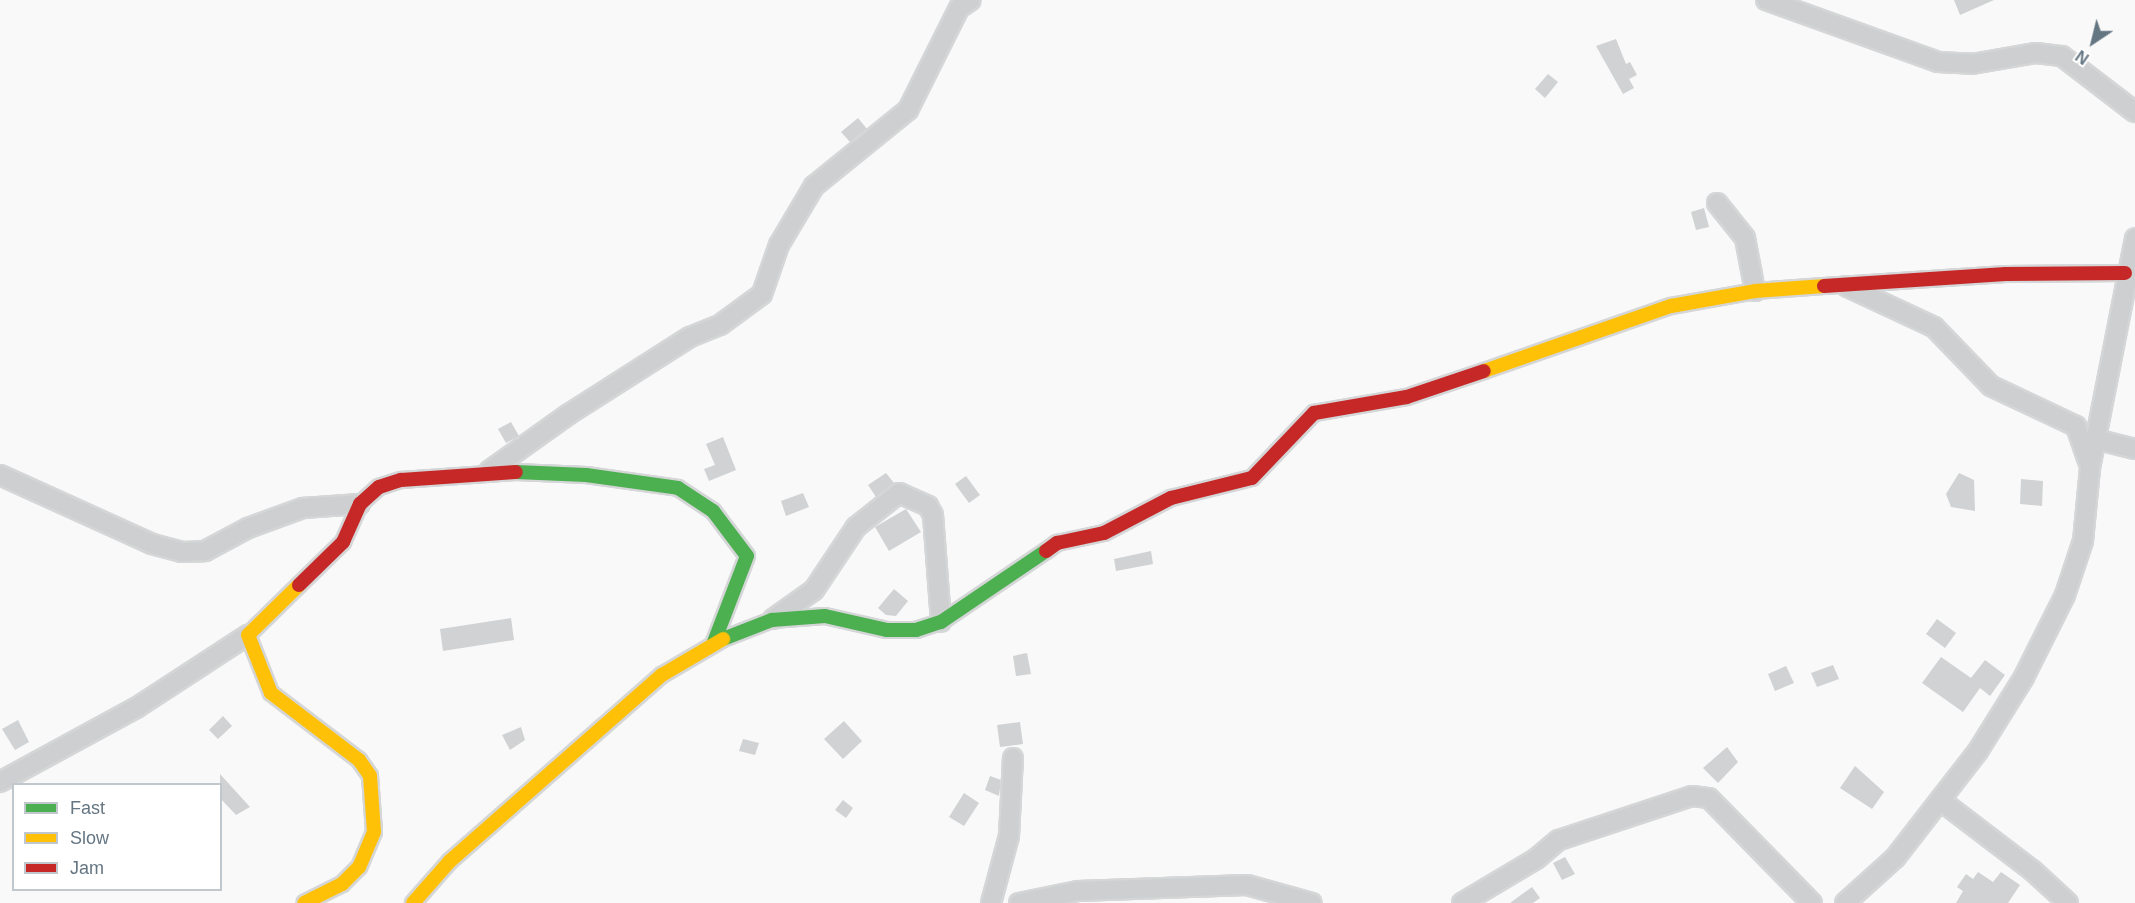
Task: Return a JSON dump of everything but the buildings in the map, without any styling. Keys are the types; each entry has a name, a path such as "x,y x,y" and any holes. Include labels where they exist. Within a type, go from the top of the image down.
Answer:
{"street":[{"path":"489,471 569,414 690,337 720,325 762,294 779,245 814,186 908,110 959,8 971,0"},
{"path":"1766,0 1938,62 1972,64 2036,53 2062,56 2135,112"},
{"path":"1717,203 1745,238 1755,291"},
{"path":"1845,903 1895,858 1978,751 2024,676 2065,595 2083,540 2090,468 2125,273 2135,238"},
{"path":"772,620 825,616 887,630 915,630 941,622 1058,543 1104,532 1171,498 1252,478 1314,413 1407,397 1671,306 1755,291 1842,284 2006,274 2125,273"},
{"path":"1842,284 1934,327 1991,386 2076,426 2090,468"},
{"path":"2095,439 2135,449"},
{"path":"0,782 136,708 248,635 343,542 360,504 379,487 401,480 489,471 651,481 678,488 702,502 747,556 714,642"},
{"path":"0,475 142,540 182,552 205,551 248,528 303,508 360,504"},
{"path":"413,903 450,861 662,675 714,642 772,620 814,590 845,539 899,493 928,506 933,515 941,622"},
{"path":"248,635 271,693 359,760 370,776 374,832 359,867 342,884 304,903"},
{"path":"991,903 1009,836 1013,758"},
{"path":"1462,903 1536,860 1559,840 1692,796 1709,798 1812,903"},
{"path":"1940,800 2032,870 2068,903"},
{"path":"1019,903 1078,891 1248,885 1312,903"}],"traffic: fast":[{"path":"516,472 586,475 678,488 713,511 747,556 714,642"},
{"path":"723,639 772,620 825,616 887,630 916,630 941,622 1046,551"}],"traffic: slow":[{"path":"1484,371 1671,306 1755,291 1824,286"},
{"path":"299,585 248,635 271,693 359,760 370,776 374,832 359,867 342,884 304,903"},
{"path":"413,903 450,861 662,675 723,639"}],"traffic: jam":[{"path":"1824,286 2006,274 2125,273"},
{"path":"1046,551 1057,543 1104,533 1171,498 1252,478 1314,413 1407,397 1484,371"},
{"path":"299,585 343,542 360,504 379,487 401,480 516,472"}]}
